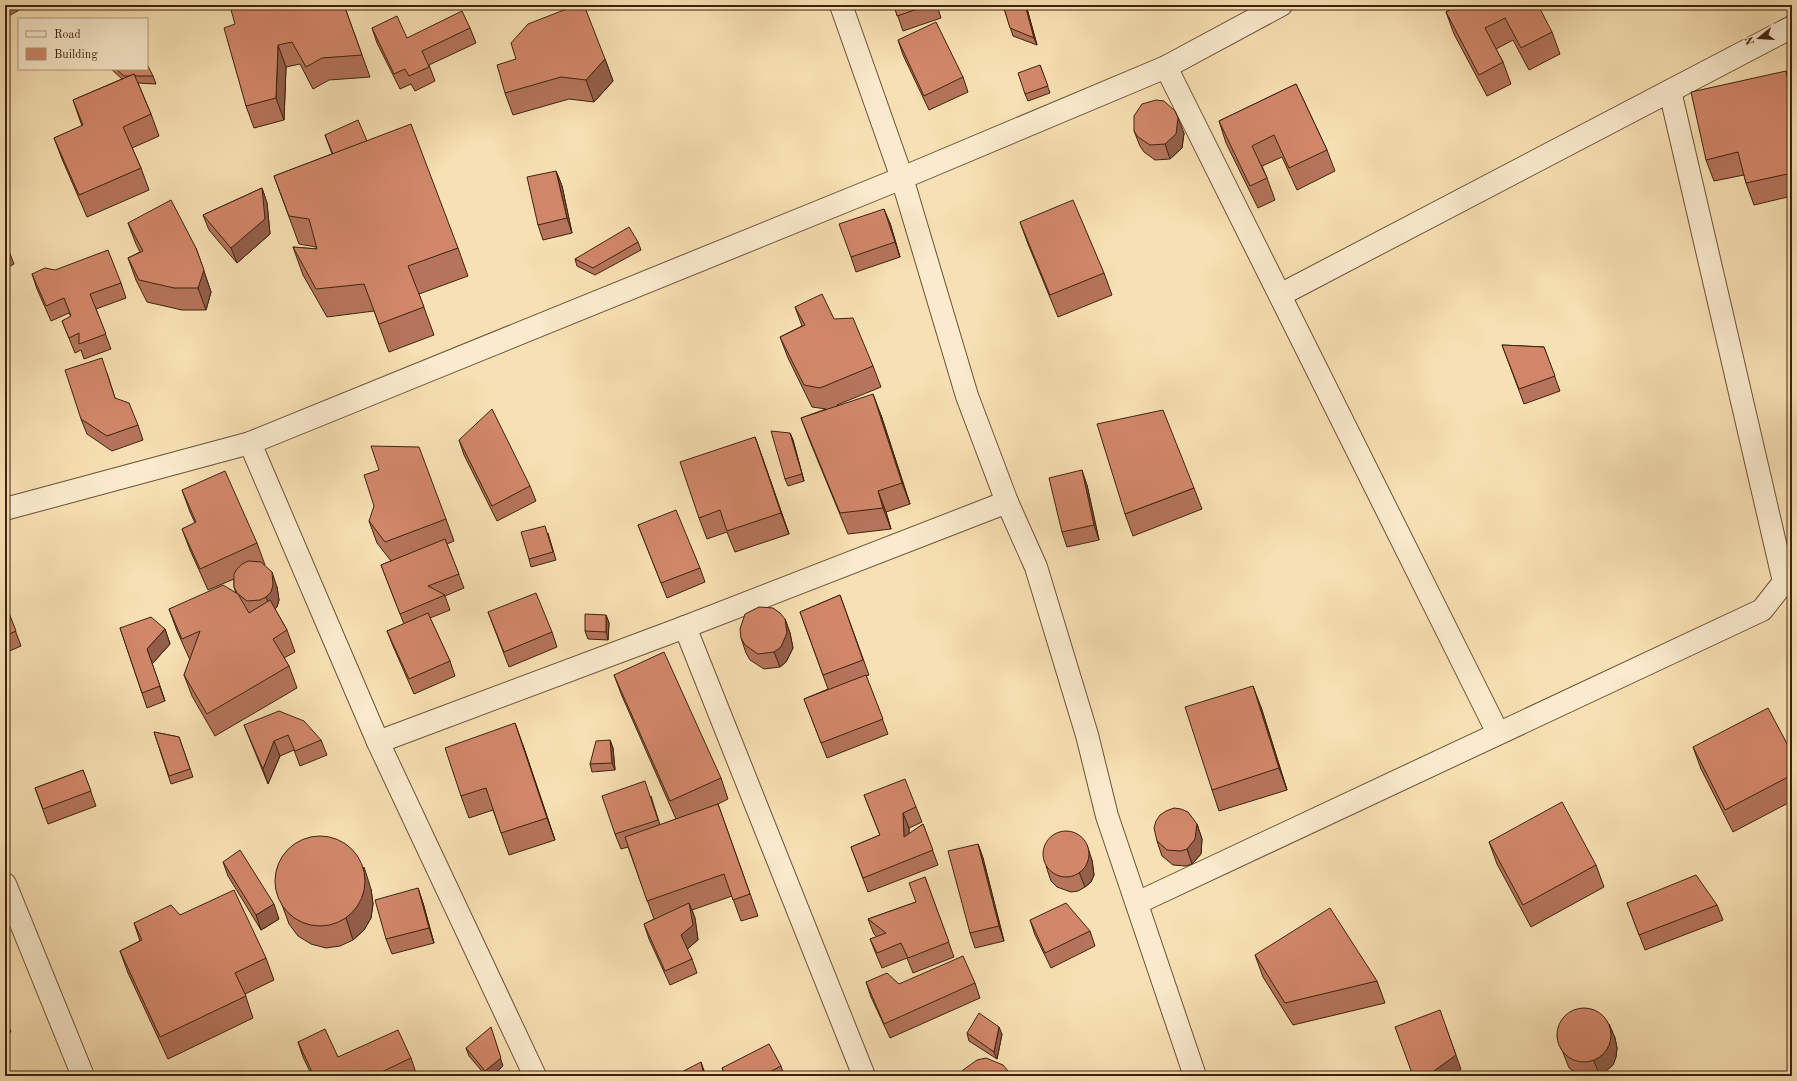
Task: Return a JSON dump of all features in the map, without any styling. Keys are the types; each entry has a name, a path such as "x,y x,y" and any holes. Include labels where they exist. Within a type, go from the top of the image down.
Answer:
{"street":[{"path":"841,5 902,178 968,396 1007,502 1036,567 1087,735 1107,816 1195,1076"},
{"path":"5,509 250,443 902,178 1166,67 1281,5"},
{"path":"1280,295 1792,27"},
{"path":"1166,67 1498,733"},
{"path":"1137,903 1762,610 1784,582 1670,91"},
{"path":"250,443 378,742 535,1076"},
{"path":"378,742 685,627 1007,502"},
{"path":"685,627 864,1076"},
{"path":"5,884 83,1076"}],"building":[{"path":"344,5 362,55 322,58 306,67 292,42 278,45 276,98 246,106 224,28 235,24 230,6"},
{"path":"577,5 584,5 605,59 586,80 561,77 505,93 497,65 516,59 511,43 528,24"},
{"path":"894,5 929,5 897,16"},
{"path":"1003,5 1025,5 1034,38 1010,28"},
{"path":"1460,5 1538,5 1552,32 1521,48 1505,18 1485,28 1503,62 1479,75 1446,12"},
{"path":"462,11 470,28 422,51 429,67 409,76 405,69 394,74 372,28 397,16 407,38"},
{"path":"936,22 963,77 924,96 898,40"},
{"path":"1040,65 1048,86 1025,94 1018,73"},
{"path":"148,66 153,76 135,76 134,74 124,76 117,70 148,70"},
{"path":"1786,71 1792,101 1792,173 1746,183 1738,152 1706,160 1691,92"},
{"path":"134,74 151,114 123,127 141,168 79,195 54,138 83,125 73,100"},
{"path":"1296,84 1327,150 1289,168 1274,135 1252,146 1267,178 1250,186 1219,121"},
{"path":"1156,100 1164,101 1175,111 1178,118 1176,134 1165,144 1150,145 1138,137 1134,131 1134,116 1142,104"},
{"path":"358,120 367,141 333,154 325,135"},
{"path":"411,124 458,248 408,266 424,307 379,324 364,284 316,289 293,247 317,249 309,219 289,216 274,176"},
{"path":"556,171 567,218 538,225 527,177"},
{"path":"262,188 265,219 231,248 203,215"},
{"path":"171,200 196,248 204,270 198,288 174,288 139,280 128,258 143,251 128,223"},
{"path":"1073,200 1104,273 1050,295 1020,222"},
{"path":"884,209 895,242 851,257 839,224"},
{"path":"629,227 638,242 593,268 575,259"},
{"path":"108,250 121,283 90,294 106,334 79,344 79,333 69,338 62,321 71,316 64,298 46,306 32,274 45,268 55,270"},
{"path":"822,294 834,319 853,318 873,366 820,388 804,385 780,337 805,325 795,307"},
{"path":"1502,345 1544,347 1555,376 1519,389"},
{"path":"102,358 115,398 129,403 138,425 107,436 81,419 65,370"},
{"path":"873,394 902,483 878,491 883,508 840,513 801,418"},
{"path":"492,409 530,486 492,506 459,440"},
{"path":"1163,410 1194,488 1125,514 1097,424"},
{"path":"771,431 790,433 802,474 785,479"},
{"path":"755,437 781,513 727,531 720,510 699,518 680,462"},
{"path":"371,446 419,447 446,519 385,542 369,521 374,506 364,475 379,470"},
{"path":"1082,470 1094,525 1062,532 1049,478"},
{"path":"225,471 257,543 200,569 182,529 196,522 182,490"},
{"path":"676,510 700,568 661,583 638,525"},
{"path":"545,526 553,552 529,559 521,532"},
{"path":"445,539 459,574 428,586 445,595 400,614 381,565"},
{"path":"248,561 261,562 272,572 273,585 271,592 260,600 247,601 237,593 234,587 234,574 242,564"},
{"path":"223,585 238,594 249,613 270,600 287,630 273,639 289,666 207,714 184,675 200,631 182,639 169,609"},
{"path":"536,593 552,632 504,652 488,612"},
{"path":"840,595 863,660 823,675 800,612"},
{"path":"5,603 16,631 5,636"},
{"path":"759,607 773,608 785,619 787,633 781,647 774,652 758,654 745,645 741,638 740,629 745,614"},
{"path":"428,613 450,661 409,679 387,631"},
{"path":"585,614 606,615 606,632 585,631"},
{"path":"151,617 165,629 147,649 160,686 142,693 120,628"},
{"path":"664,652 721,778 670,801 614,675"},
{"path":"866,675 883,719 821,743 804,699"},
{"path":"1253,686 1279,768 1212,790 1185,707"},
{"path":"1768,708 1792,753 1792,775 1725,810 1693,747"},
{"path":"279,711 304,721 321,740 295,751 288,735 274,741 263,769 244,725"},
{"path":"515,723 547,818 501,833 486,788 461,796 445,748"},
{"path":"154,732 179,737 190,769 169,776"},
{"path":"610,740 612,763 590,764 596,741"},
{"path":"83,770 91,791 43,809 35,788"},
{"path":"905,779 916,807 903,813 904,837 923,824 933,850 863,878 851,847 880,835 864,795"},
{"path":"645,781 658,820 615,834 602,796"},
{"path":"1562,802 1596,865 1523,905 1489,842"},
{"path":"718,804 750,894 733,900 724,874 647,901 625,837"},
{"path":"1174,808 1188,812 1197,824 1195,839 1187,849 1181,851 1167,850 1157,841 1154,828 1160,815"},
{"path":"1066,831 1079,835 1085,841 1089,854 1085,867 1079,873 1066,877 1053,873 1047,867 1043,854 1047,841 1053,835"},
{"path":"320,836 337,839 352,849 362,864 365,881 362,898 352,913 337,923 320,926 303,923 288,913 278,898 275,881 278,864 288,849 303,839"},
{"path":"978,844 999,926 970,933 948,851"},
{"path":"240,850 274,904 256,915 223,862"},
{"path":"1696,875 1717,905 1639,935 1627,903"},
{"path":"925,877 949,942 908,958 901,943 877,953 870,939 886,933 868,919 916,902 909,883"},
{"path":"418,888 429,928 386,939 375,900"},
{"path":"234,890 266,958 235,973 246,996 160,1037 120,951 142,940 134,923 171,905 180,915"},
{"path":"689,903 693,925 681,935 692,959 665,971 644,924"},
{"path":"1066,903 1090,931 1045,953 1030,920"},
{"path":"1330,908 1377,981 1285,1003 1255,955"},
{"path":"963,956 975,983 884,1024 866,982 887,973 899,984"},
{"path":"1579,1008 1589,1008 1599,1012 1607,1020 1611,1030 1611,1040 1607,1050 1599,1058 1589,1062 1579,1062 1569,1058 1561,1050 1557,1040 1557,1030 1561,1020 1569,1012"},
{"path":"1440,1010 1456,1055 1427,1076 1413,1076 1395,1027"},
{"path":"979,1013 999,1027 994,1052 967,1033"},
{"path":"491,1027 501,1058 485,1071 466,1048"},
{"path":"325,1029 338,1057 398,1030 411,1058 373,1076 314,1076 298,1042"},
{"path":"769,1044 781,1066 762,1076 726,1076 722,1068"},
{"path":"986,1058 1003,1065 1011,1076 960,1076 963,1070 977,1060"},
{"path":"701,1062 704,1076 674,1076"},
{"path":"60,1073 61,1076 50,1076"}]}
